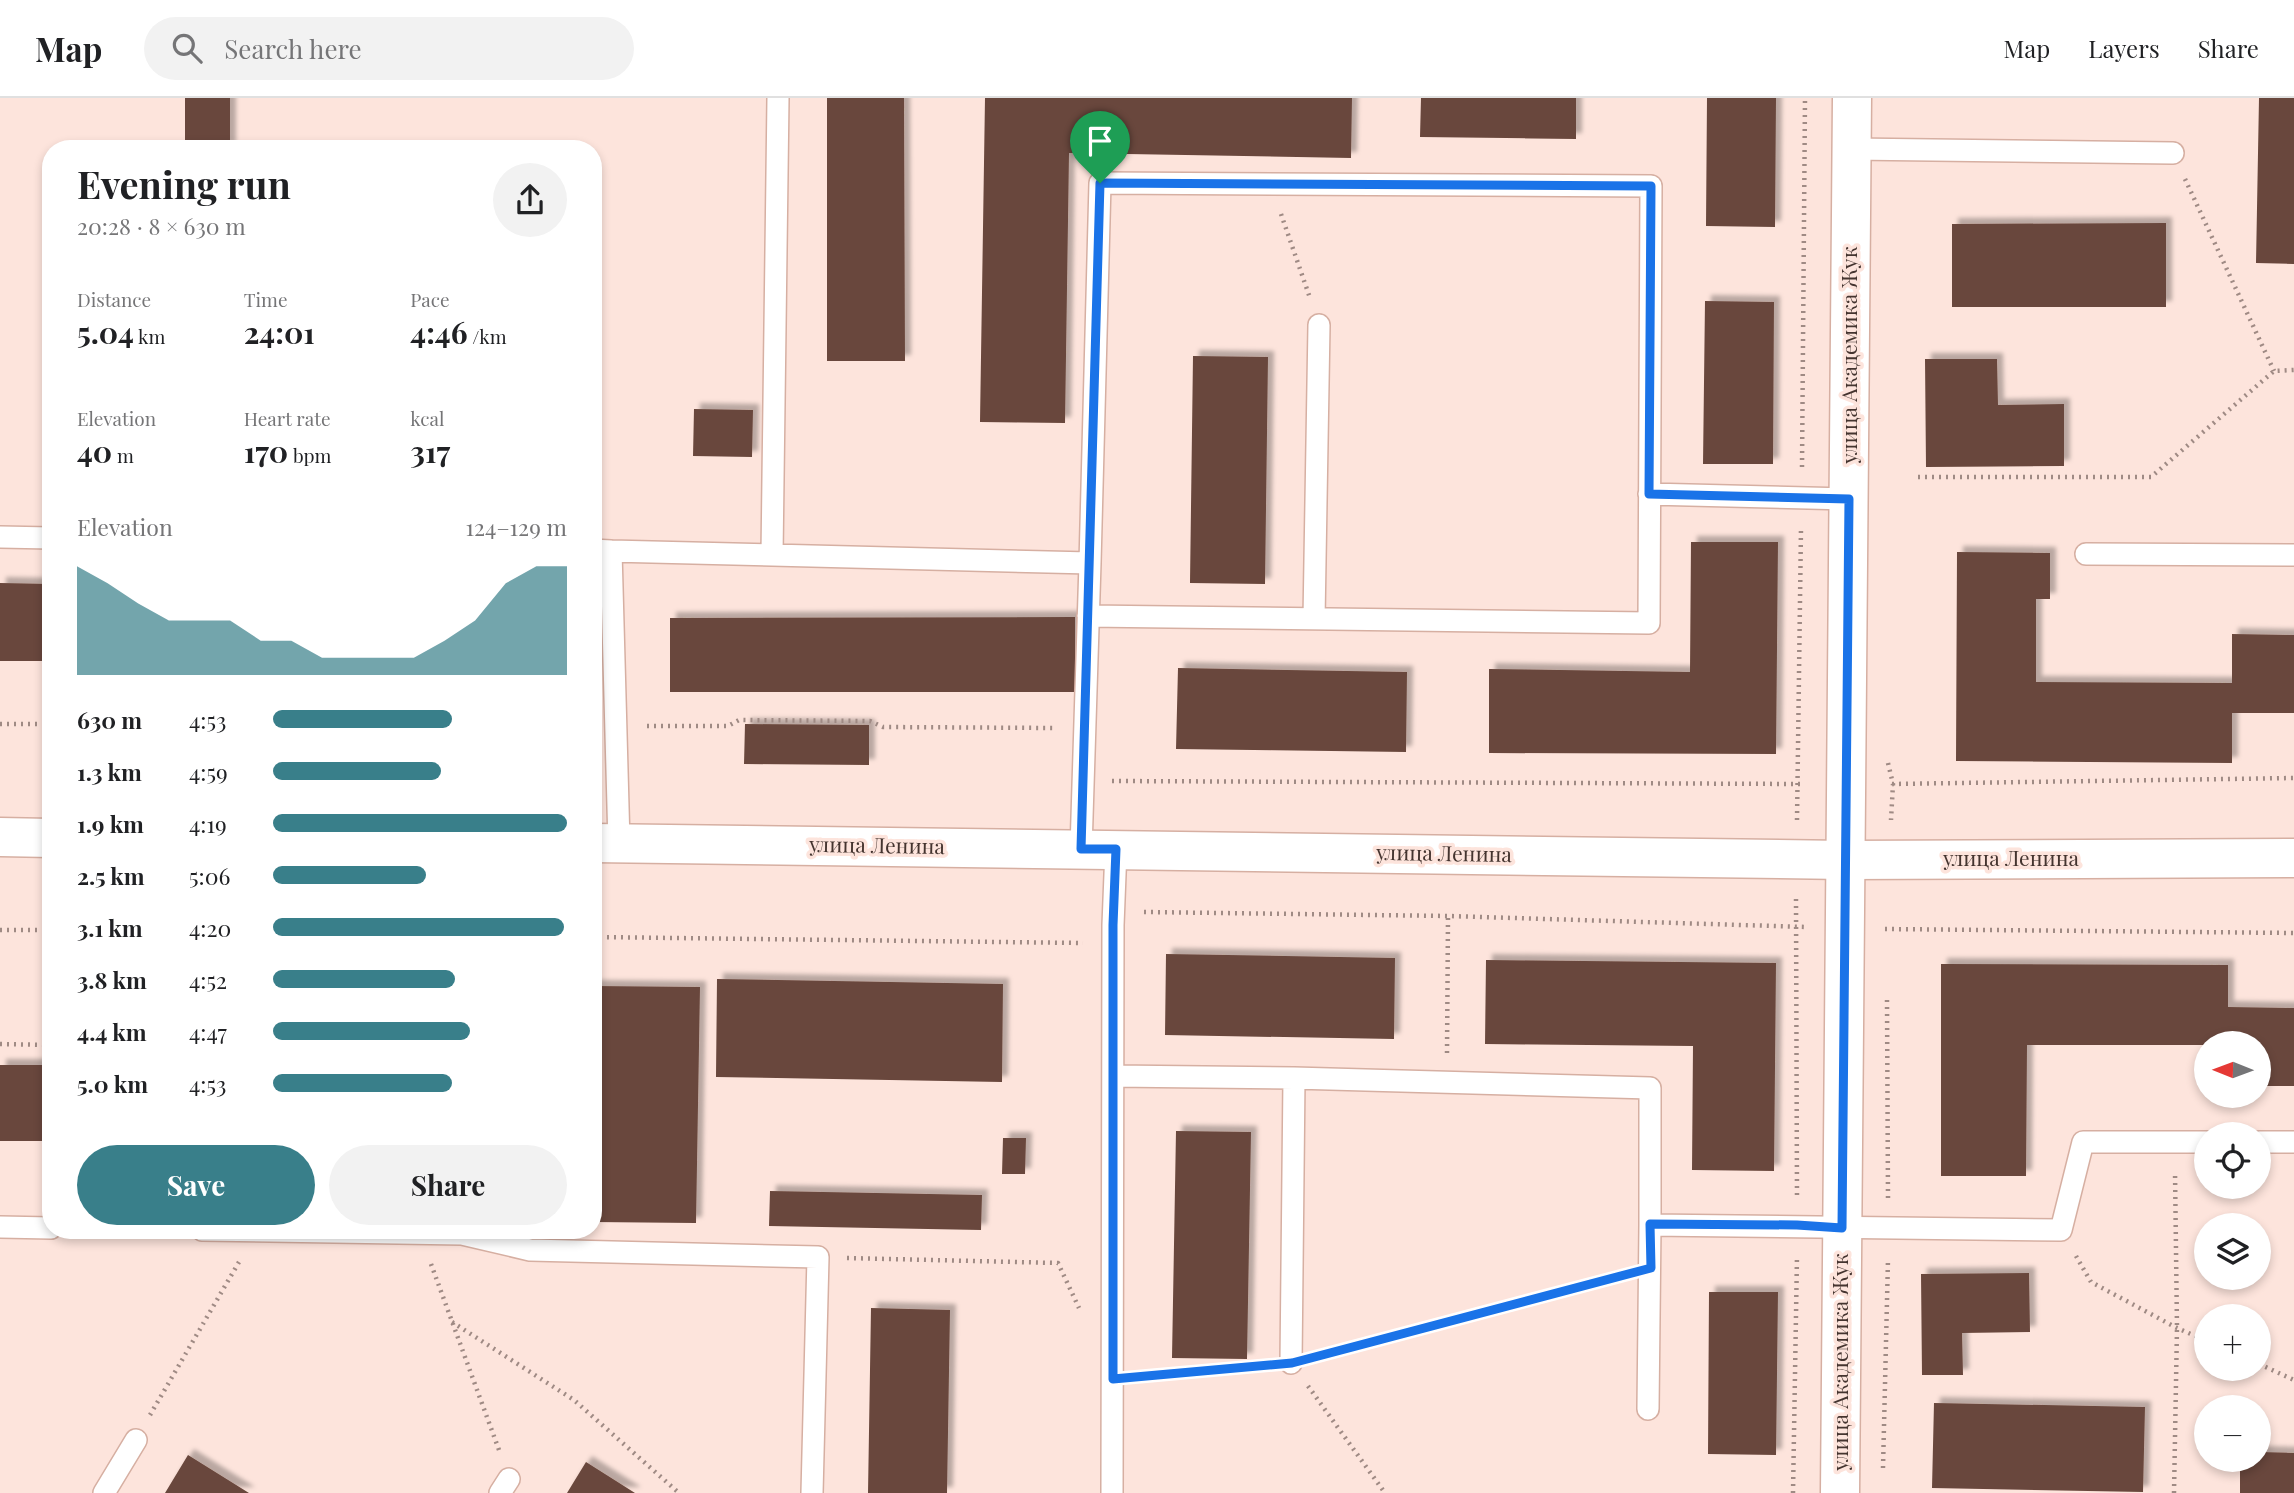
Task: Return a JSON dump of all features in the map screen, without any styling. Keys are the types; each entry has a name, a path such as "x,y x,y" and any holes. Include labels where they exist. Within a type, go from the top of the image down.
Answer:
{"main road":[{"name":"улица Академика Жук","path":"1840,1493 1852,98"},
{"path":"0,837 42,838"},
{"name":"улица Ленина","path":"606,843 1845,860 2294,858"}],"lane":[{"path":"772,555 778,98"},
{"path":"1851,149 2173,153"},
{"path":"1088,616 1649,623 1651,186 1100,183 1083,781 1113,925 1112,1493"},
{"path":"1314,619 1319,325"},
{"path":"1649,494 1849,499"},
{"path":"0,537 42,538"},
{"path":"606,843 617,726 602,551 1090,562"},
{"path":"2086,554 2294,555"},
{"path":"1113,1076 1650,1088 1651,1268 1648,1409"},
{"path":"1292,1363 1294,1078"},
{"path":"1650,1224 2061,1230 2083,1142 2194,1142"},
{"path":"2271,1142 2294,1142"},
{"path":"0,1227 42,1228"},
{"path":"483,1239 530,1250 818,1257 812,1493"},
{"path":"104,1493 136,1440"}],"path":[{"path":"1793,1493 1797,1225 1796,859 1805,98"},
{"path":"2173,153 2274,371"},
{"path":"1270,184 1319,325"},
{"path":"1918,477 2151,477 2274,371 2294,370"},
{"path":"617,726 729,726 739,720 752,720 870,721 883,727 1084,728"},
{"path":"0,724 42,724"},
{"path":"1083,781 1846,784 2294,778"},
{"path":"602,937 1082,943 1142,912 1448,916 1844,928 2294,933"},
{"path":"1447,1082 1448,916"},
{"path":"0,930 42,930"},
{"path":"0,1044 42,1045"},
{"path":"2174,1493 2177,1328 2175,1142"},
{"path":"2061,1230 2091,1282 2194,1335"},
{"path":"136,1440 252,1239"},
{"path":"421,1239 452,1322 505,1486"},
{"path":"818,1257 1058,1263 1080,1309"},
{"path":"1113,1379 1292,1363 1651,1268"},
{"path":"452,1322 574,1400 680,1493"},
{"path":"1292,1363 1385,1493"},
{"path":"2271,1369 2294,1380"}],"building":[{"path":"185,98 230,98 230,140 185,140"},
{"path":"827,98 904,98 905,361 827,361"},
{"path":"985,98 1352,98 1351,158 1069,153 1065,423 980,422"},
{"path":"1421,98 1576,98 1576,139 1420,137"},
{"path":"1707,98 1776,98 1775,227 1706,226"},
{"path":"2259,98 2294,98 2294,264 2256,263"},
{"path":"2166,223 2166,307 1952,307 1952,224"},
{"path":"1705,301 1774,302 1773,464 1703,464"},
{"path":"1193,356 1268,357 1265,584 1190,583"},
{"path":"1925,359 1997,359 1998,405 2064,404 2064,466 1926,467"},
{"path":"694,409 753,410 752,457 693,456"},
{"path":"1691,542 1778,542 1776,754 1489,753 1489,669 1690,672"},
{"path":"1957,552 2050,553 2050,599 2036,599 2036,682 2232,683 2232,634 2294,635 2294,713 2232,713 2232,763 1956,761"},
{"path":"0,583 42,584 42,661 0,661"},
{"path":"1075,617 1075,692 670,692 670,618"},
{"path":"1178,668 1407,672 1406,752 1176,749"},
{"path":"745,724 869,725 869,765 744,764"},
{"path":"1166,954 1395,958 1394,1039 1165,1035"},
{"path":"1486,960 1776,963 1774,1171 1692,1170 1693,1046 1485,1044"},
{"path":"1941,964 2228,965 2228,1007 2294,1008 2294,1086 2272,1086 2272,1031 2194,1031 2194,1045 2027,1045 2026,1176 1941,1176"},
{"path":"717,979 1003,984 1002,1082 716,1077"},
{"path":"602,986 700,987 696,1223 602,1222"},
{"path":"0,1065 42,1065 42,1141 0,1141"},
{"path":"1176,1131 1251,1132 1247,1359 1172,1358"},
{"path":"1003,1138 1026,1138 1025,1174 1002,1174"},
{"path":"770,1191 982,1195 981,1230 769,1226"},
{"path":"2029,1273 2030,1332 1962,1333 1963,1375 1922,1375 1921,1274"},
{"path":"1709,1292 1778,1292 1776,1455 1708,1454"},
{"path":"871,1308 950,1310 947,1493 868,1493"},
{"path":"1934,1403 2145,1407 2143,1492 1932,1488"},
{"path":"2271,1452 2294,1453 2294,1493 2240,1493 2240,1472 2271,1472"},
{"path":"188,1455 249,1493 165,1493"},
{"path":"586,1462 635,1493 567,1493"}],"route":[{"path":"1100,183 1651,186 1649,494 1849,499 1842,1228 1650,1224 1651,1268 1292,1363 1113,1379 1113,925 1116,849 1081,849 1100,183"}]}
